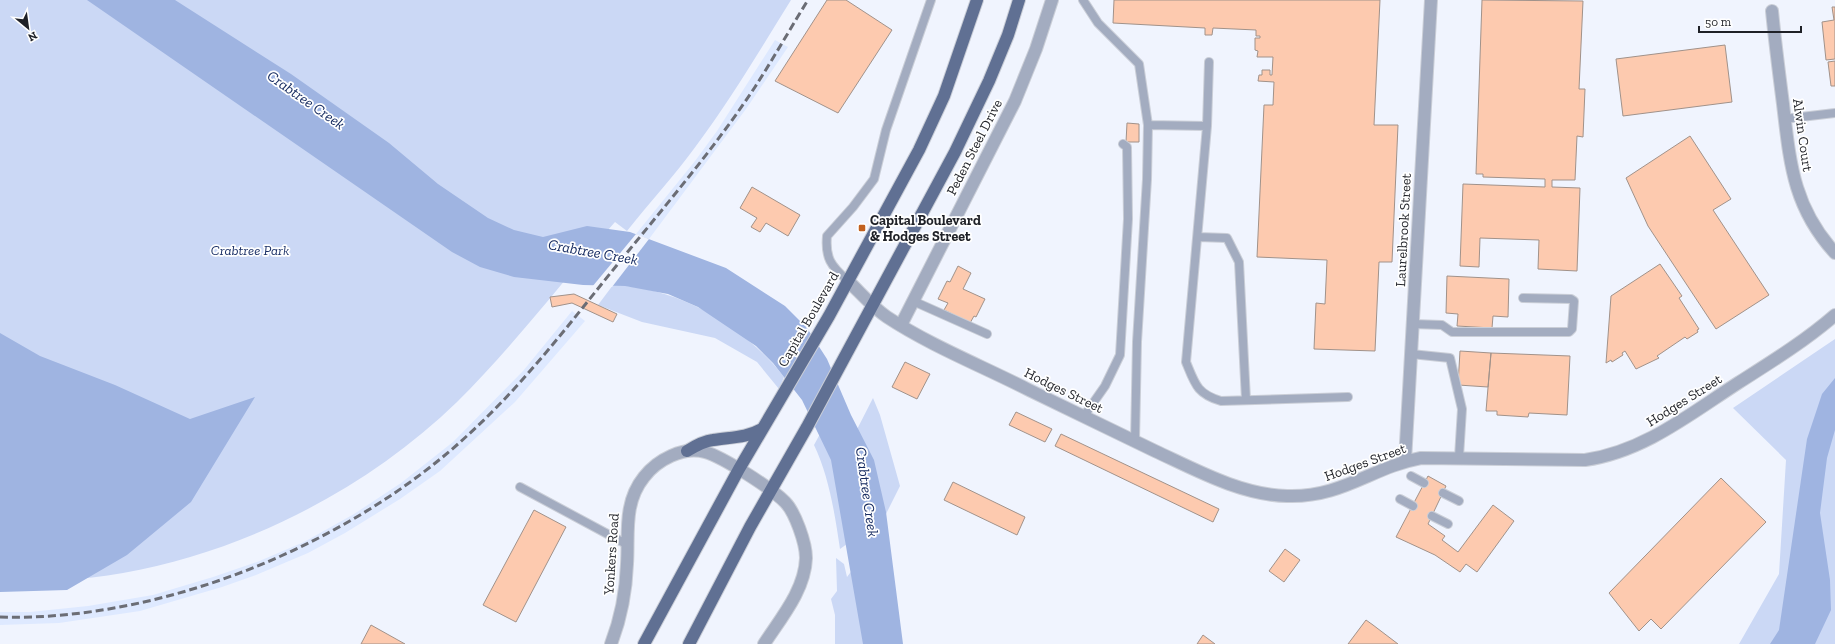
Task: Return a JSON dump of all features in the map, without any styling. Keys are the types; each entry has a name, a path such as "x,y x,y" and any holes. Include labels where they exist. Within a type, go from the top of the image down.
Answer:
{"main road":[{"name":"Capital Boulevard","path":"644,644 739,469 829,316 847,280 919,150 941,102 977,0"},
{"path":"689,644 966,129 989,81 1008,35 1019,0"},
{"path":"687,451 712,440 748,436 762,429"}],"street":[{"name":"Peden Steel Drive","path":"901,326 1015,101 1036,49 1052,0"},
{"name":"Laurelbrook Street","path":"1405,461 1431,0"},
{"name":"Alwin Court","path":"1772,11 1789,158 1796,188 1805,210 1816,230 1835,252"},
{"name":"Hodges Street","path":"847,280 886,316 901,326 1135,441 1221,481 1244,489 1286,496 1307,496 1341,488 1405,461 1436,457 1585,460 1604,457 1620,452 1654,436 1684,418 1777,358 1835,315"},
{"name":"Yonkers Road","path":"611,644 622,611 625,592 628,545 627,520 630,504 643,478 653,467 664,459 687,451 705,452 739,469 771,491 784,501 792,512 800,530 806,556 801,580 794,598 764,644"}],"lane":[{"path":"847,280 835,269 827,256 827,236 853,207 874,179 886,130 931,0"},
{"path":"1083,0 1098,23 1139,64 1148,125 1147,179 1137,342 1135,441"},
{"path":"1209,62 1208,126 1186,362 1203,394 1221,401 1348,397"},
{"path":"1784,119 1835,113"},
{"path":"1148,125 1208,126"},
{"path":"1084,416 1105,386 1120,355 1128,212 1128,160 1127,147 1123,144"},
{"path":"1198,237 1227,238 1239,262 1246,400"},
{"path":"1413,324 1442,324 1452,332 1569,332 1572,329 1574,301 1572,299 1523,298"},
{"path":"913,301 987,334"},
{"path":"1411,354 1450,358 1462,409 1459,457"},
{"path":"1411,476 1424,483"},
{"path":"520,487 628,545"},
{"path":"1443,493 1459,501"},
{"path":"1400,499 1413,506"},
{"path":"1432,516 1448,524"}],"shaded area":[{"path":"775,40 788,47 746,109 649,239 636,234 695,161 717,131"},
{"path":"572,311 585,321 515,402 440,471 400,499 345,533 308,553 256,575 222,587 140,611 59,623 0,625 0,612 30,612 88,606 153,595 257,562 304,542 354,514 401,483 453,442 523,371"}],"green space":[{"name":"Crabtree Park","path":"0,0 791,0 709,128 688,157 627,231 615,222 478,381 422,433 384,462 344,489 302,512 259,532 214,549 169,563 123,573 77,579 0,585"},
{"path":"613,285 662,293 686,302 730,326 768,358 784,377 779,389 757,362 715,338 642,322 598,305"},
{"path":"1835,339 1835,644 1739,644 1779,574 1786,460 1733,408"},
{"path":"873,398 880,415 900,486 869,548 846,451"},
{"path":"820,434 833,450 851,541 840,549 834,509 828,483 814,445"},
{"path":"869,548 878,644 835,644 835,615 831,599 837,591 836,558 844,564 847,577"}],"water":[{"name":"Crabtree Creek","path":"87,0 175,0 291,74 389,143 438,184 488,218 514,230 543,237 587,226 630,232 726,268 785,306 807,328 827,359 851,415 874,460 886,512 903,644 863,644 831,460 802,400 773,363 756,346 698,307 668,294 625,286 583,285 514,277 480,267 452,252"},
{"path":"0,333 40,356 115,385 190,419 255,397 191,502 127,555 67,590 0,592"},
{"path":"1835,378 1835,430 1827,458 1820,513 1830,580 1831,610 1815,644 1770,644 1779,630 1807,439 1822,394"}],"pier":[{"path":"636,234 649,239 612,287 592,287"}],"building":[{"path":"827,0 846,0 892,30 838,113 775,81"},
{"path":"1114,0 1380,0 1374,125 1398,125 1392,262 1379,262 1375,351 1314,349 1316,303 1325,304 1327,260 1257,257 1264,105 1273,105 1274,82 1258,81 1259,75 1262,75 1262,70 1270,70 1270,75 1272,75 1273,57 1257,57 1258,51 1255,50 1255,38 1260,38 1260,36 1256,36 1256,30 1213,28 1212,35 1205,35 1205,28 1113,23"},
{"path":"1482,0 1583,1 1579,89 1585,89 1583,137 1577,136 1575,180 1552,180 1552,187 1580,188 1577,271 1538,269 1539,240 1480,238 1479,267 1460,266 1463,184 1545,187 1545,179 1483,177 1483,174 1476,174"},
{"path":"1832,7 1835,7 1835,59 1826,60 1822,22 1834,20"},
{"path":"1725,45 1732,102 1623,116 1616,59"},
{"path":"1835,61 1835,86 1831,86 1828,62"},
{"path":"1127,123 1139,124 1139,142 1126,142"},
{"path":"1690,136 1731,199 1713,210 1769,295 1716,329 1648,226 1626,178"},
{"path":"752,187 800,215 788,236 766,223 760,232 751,227 757,218 740,208"},
{"path":"1660,264 1682,296 1679,298 1699,329 1697,330 1698,332 1687,339 1685,337 1657,356 1659,358 1636,369 1625,351 1622,353 1623,355 1612,362 1611,360 1606,363 1611,296"},
{"path":"958,266 971,273 963,289 985,299 976,317 974,316 970,323 944,310 948,303 938,299 947,281 950,282"},
{"path":"1447,276 1509,279 1508,317 1493,316 1492,328 1457,326 1458,314 1446,313"},
{"path":"574,294 617,314 613,322 572,303 552,307 550,297"},
{"path":"1460,351 1491,353 1488,387 1458,385"},
{"path":"1491,353 1570,356 1567,415 1529,413 1528,417 1497,415 1497,411 1486,411"},
{"path":"905,362 930,374 917,399 892,387"},
{"path":"1016,412 1052,429 1045,442 1009,425"},
{"path":"1061,434 1219,509 1213,522 1055,446"},
{"path":"1428,476 1446,486 1428,524 1445,536 1442,540 1458,552 1493,505 1514,521 1477,572 1466,564 1460,572 1435,555 1396,537"},
{"path":"1721,478 1766,522 1661,629 1651,619 1639,631 1609,593"},
{"path":"953,482 1025,517 1017,535 944,500"},
{"path":"534,510 566,527 516,622 483,605"},
{"path":"1285,549 1300,560 1284,582 1269,571"},
{"path":"1366,620 1373,625 1398,644 1348,644"},
{"path":"371,625 405,644 361,644"},
{"path":"1203,635 1215,644 1197,644"}],"railway":[{"path":"0,617 62,615 125,606 188,590 251,569 311,542 369,510 422,474 469,434 509,395 564,331 723,133 755,87 808,0"}],"place":[{"name":"Capital Boulevard & Hodges Street","path":"862,228"}]}
